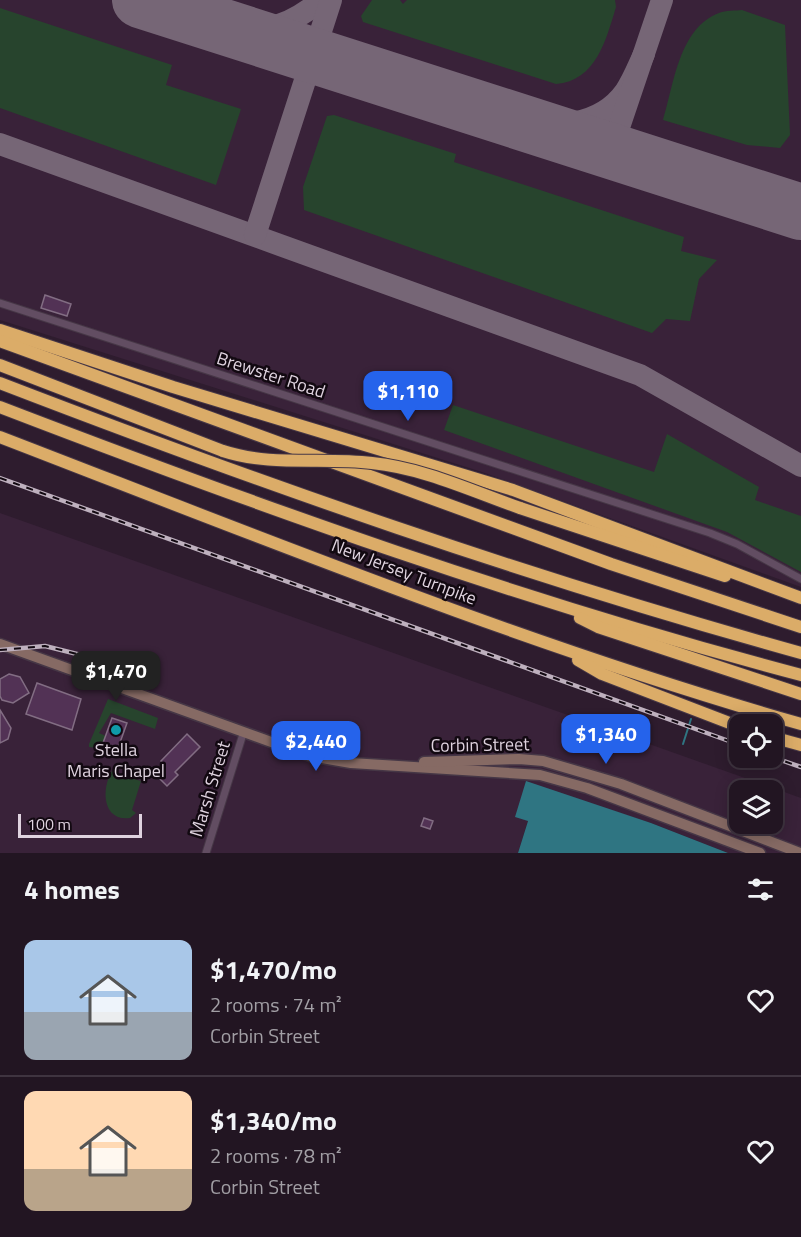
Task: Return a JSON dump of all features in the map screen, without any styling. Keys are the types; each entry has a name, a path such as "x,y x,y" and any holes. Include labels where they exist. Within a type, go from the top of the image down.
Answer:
{"highway":[{"path":"0,330 163,384 534,498 801,599"},
{"path":"0,342 622,568 801,627"},
{"path":"0,365 223,451 274,461 359,462 389,465 801,599"},
{"name":"New Jersey Turnpike","path":"0,383 325,505 540,576 801,653"},
{"name":"New Jersey Turnpike","path":"0,407 327,529 555,604 801,675"},
{"name":"New Jersey Turnpike","path":"0,437 406,594 556,647 801,724"},
{"path":"555,604 598,627 801,694"},
{"path":"556,647 602,674 729,723"},
{"path":"783,739 801,745"}],"main road":[{"name":"Corbin Street","path":"0,644 243,734 316,758 397,766 540,775 561,780 760,853"},
{"name":"Corbin Street","path":"397,766 435,761 543,761 632,788 800,853"}],"street":[{"name":"Brewster Road","path":"0,303 710,533 737,544 801,579"},
{"name":"Marsh Street","path":"206,853 243,734"}],"shaded area":[{"path":"0,0 801,0 801,587 482,472 0,320"},
{"path":"0,513 750,780 729,780 729,834 783,834 783,792 801,798 801,853 728,853 616,812 516,817 528,820 518,853 0,853"}],"green space":[{"path":"372,0 400,0 403,4 407,0 615,0 616,7 603,45 590,67 570,81 556,84 363,22 361,16"},
{"path":"0,8 172,65 166,85 241,109 216,185 0,108"},
{"path":"742,10 785,25 790,135 780,148 747,145 663,120 680,59 695,31 706,20 719,13"},
{"path":"334,115 456,154 454,162 684,237 681,251 717,260 699,279 690,321 666,319 652,333 304,210 303,187 327,116"},
{"path":"453,405 654,472 667,434 759,487 755,500 801,516 801,572 727,532 444,430"},
{"path":"108,699 158,718 155,729 111,713 99,733 106,736 103,743 107,744 104,755 95,753 98,748 89,747 89,744"},
{"path":"115,767 119,768 117,774 141,781 132,810 136,813 130,818 120,818 108,808 107,782"}],"water":[{"path":"526,781 651,823 728,853 518,853 528,821 515,817"}],"building":[{"path":"45,295 71,304 67,316 41,308"},
{"path":"9,674 20,677 29,693 13,703 2,700 0,696 0,679"},
{"path":"37,683 81,699 72,730 26,714"},
{"path":"0,710 11,728 8,739 0,743"},
{"name":"Stella Maris Chapel","path":"112,718 127,723 118,748 103,743"},
{"path":"187,734 200,747 175,772 178,775 167,786 156,775 165,765 161,761"},
{"path":"424,818 433,821 430,829 421,826"}],"waterway":[{"path":"683,744 691,719"}],"taxiway":[{"path":"210,23 256,29 269,27 294,18 321,0"},
{"path":"255,235 331,0"},
{"path":"611,151 662,0"},
{"path":"515,120 560,124 589,119 603,112 615,104 625,92 644,54"},
{"path":"0,144 640,375 801,466"}],"runway":[{"path":"140,0 801,212"}],"railway":[{"path":"0,478 729,741"},
{"path":"0,650 45,646 89,657"},
{"path":"783,761 801,767"}],"place":[{"name":"Stella Maris Chapel","path":"116,730"}]}
